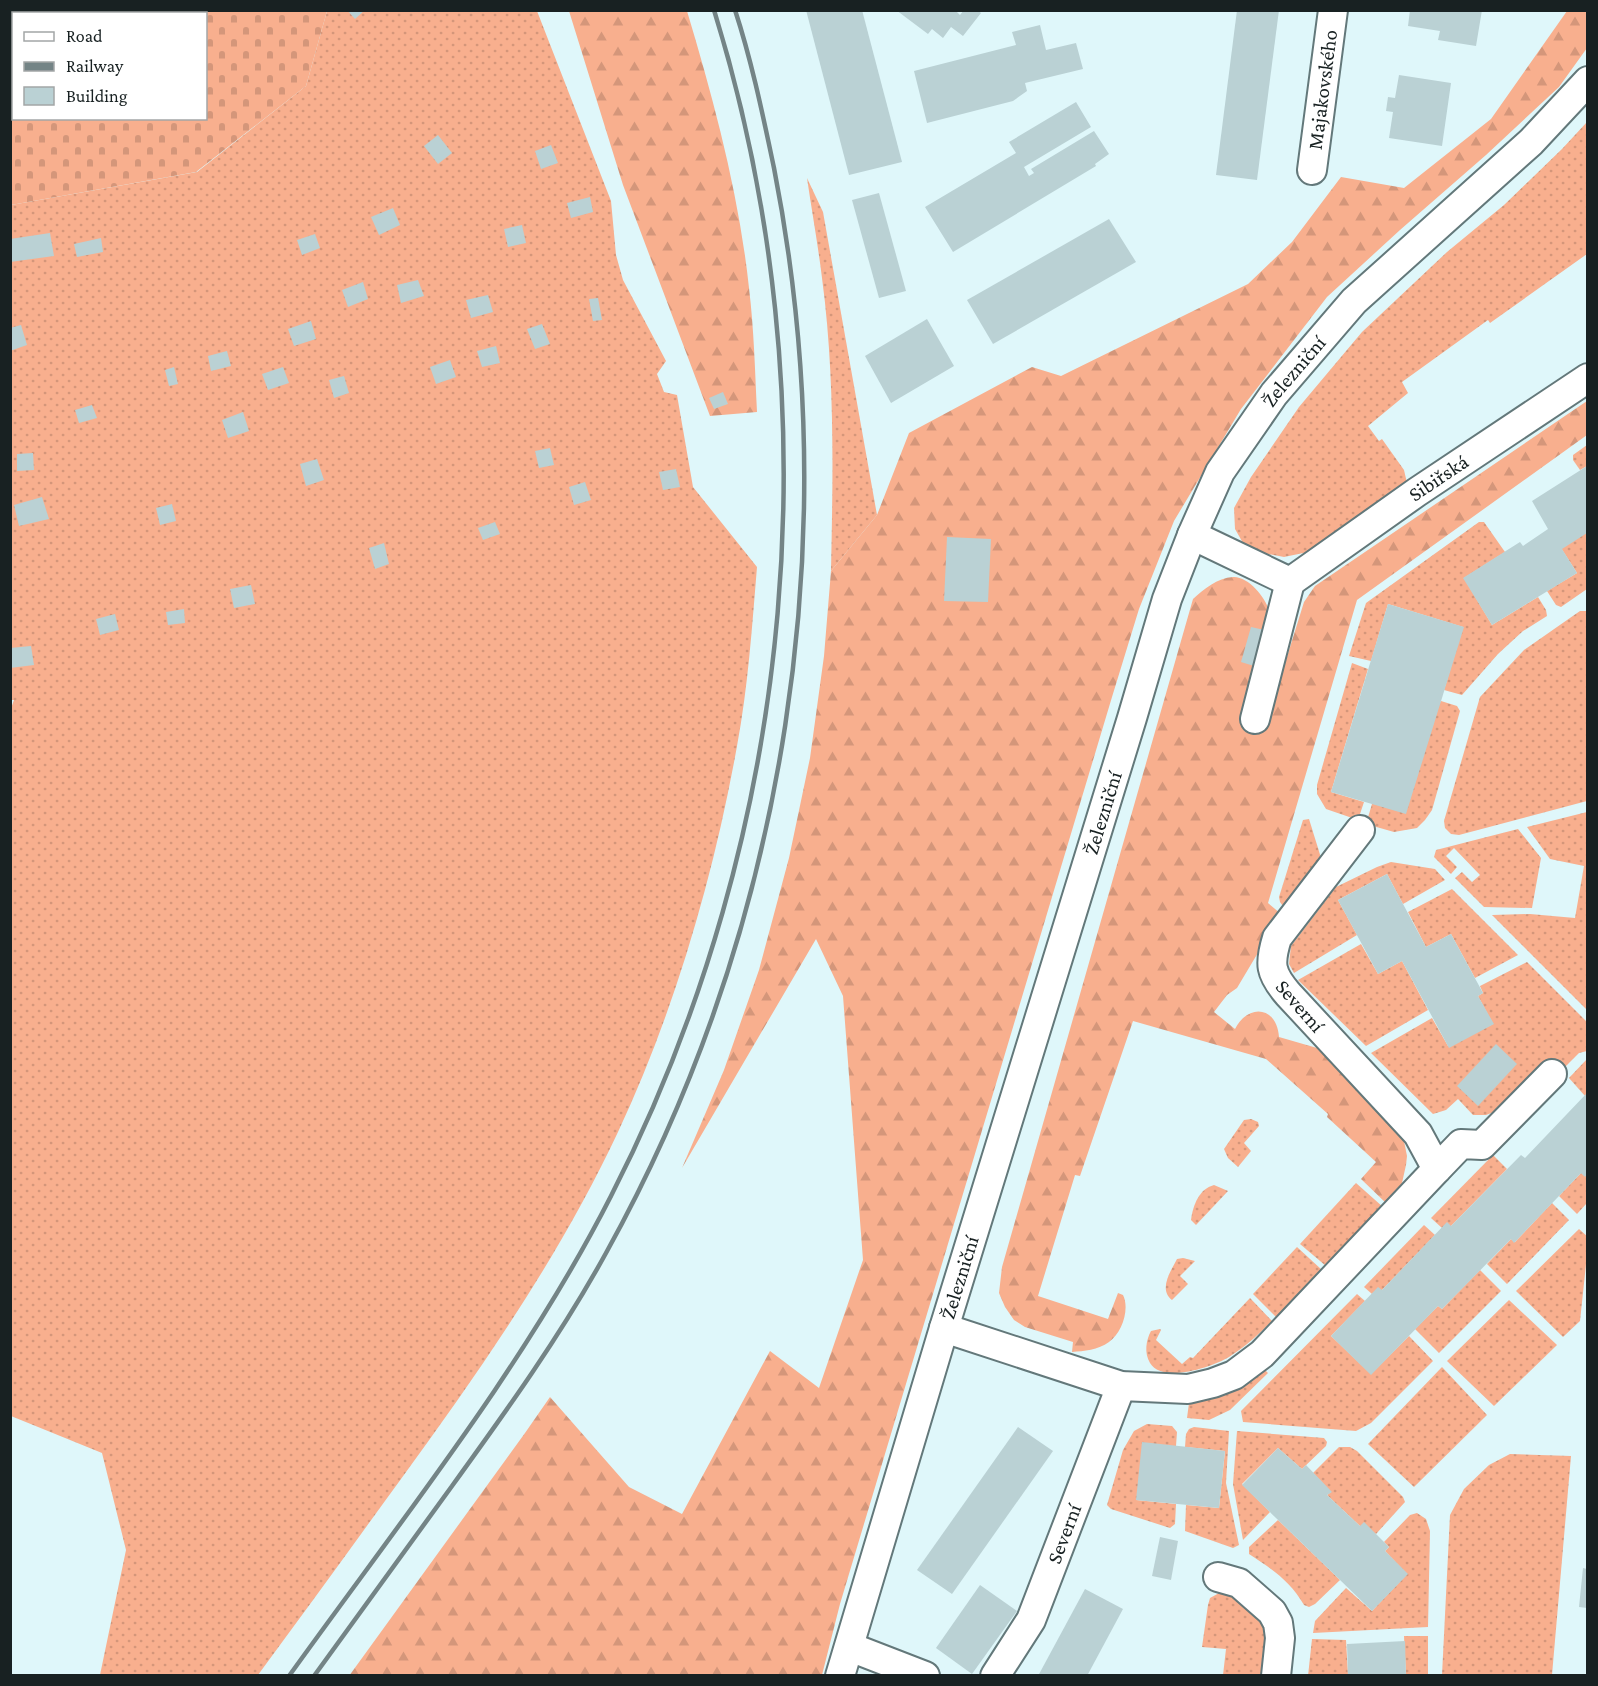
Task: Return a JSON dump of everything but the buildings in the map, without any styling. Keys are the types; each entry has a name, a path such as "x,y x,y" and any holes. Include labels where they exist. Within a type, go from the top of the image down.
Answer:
{"street":[{"name":"Majakovského","path":"1312,170 1333,10"},
{"name":"Železniční","path":"840,1676 1167,599 1220,472 1274,394 1354,301 1532,142 1587,81"},
{"name":"Sibiřská","path":"1290,582 1417,492 1587,378"},
{"path":"1192,535 1290,582 1255,719"},
{"name":"Severní","path":"1360,830 1277,938 1271,957 1273,975 1418,1134 1437,1170"},
{"path":"944,1328 1121,1386 1188,1389 1234,1375 1262,1354 1461,1144 1482,1144 1552,1074"},
{"name":"Severní","path":"995,1676 1031,1620 1121,1386"},
{"path":"1218,1577 1239,1583 1272,1612 1278,1623 1280,1638 1276,1676"},
{"path":"850,1647 925,1676"}],"green space":[{"path":"11,10 327,10 306,86 196,172 11,205"},
{"path":"327,11 537,11 611,201 616,255 623,280 666,361 657,374 664,392 677,395 693,487 757,567 744,702 717,844 690,943 657,1040 618,1132 595,1178 545,1267 490,1354 258,1675 100,1675 126,1550 102,1453 11,1416 10,711 14,700 11,700 11,205 197,172 306,86"},
{"path":"569,11 687,11 716,113 739,218 751,303 757,412 710,416 623,185"},
{"path":"1567,11 1587,11 1587,48 1559,87 1327,297 1241,409 1174,521 1139,609 1112,697 840,1604 822,1675 349,1676 550,1397 629,1487 682,1514 770,1351 819,1388 863,1260 843,996 816,939 682,1168 724,1070 759,970 789,858 810,758 824,656 831,571 877,515 909,433 1032,367 1061,376 1248,284 1292,242 1341,177 1404,188 1491,119"},
{"path":"1587,122 1587,254 1490,323 1488,320 1402,382 1408,393 1368,426 1379,441 1382,439 1404,470 1407,483 1313,551 1284,557 1263,553 1243,543 1235,529 1234,508 1251,477 1299,407 1362,332 1447,252 1504,205"},
{"path":"807,178 823,212 877,515 831,571 832,461 829,351 822,278"},
{"path":"1587,401 1587,435 1357,600 1268,903 1281,914 1237,988 1227,995 1214,1012 1235,1029 1247,1015 1254,1012 1268,1014 1277,1027 1279,1037 1317,1048 1399,1131 1407,1156 1402,1183 1388,1205 1361,1179 1376,1162 1327,1117 1328,1114 1266,1059 1133,1021 1080,1176 1075,1175 1038,1296 1108,1319 1118,1293 1123,1295 1126,1307 1121,1327 1114,1338 1105,1345 1091,1350 1072,1352 1073,1342 1025,1327 1014,1320 999,1293 1002,1267 1193,599 1216,582 1233,577 1250,584 1267,605 1271,624 1241,723 1265,728 1304,602 1315,586"},
{"path":"1587,445 1587,466 1580,470 1573,460 1573,455"},
{"path":"1479,522 1484,522 1505,552 1464,578 1492,625 1538,597 1547,616 1523,631 1498,654 1462,695 1444,690 1463,627 1388,604 1371,661 1349,656 1366,603"},
{"path":"1587,532 1587,589 1561,607 1556,605 1547,591 1577,573 1561,548"},
{"path":"1580,611 1588,611 1587,801 1459,835 1451,834 1445,828 1444,821 1480,697 1524,650"},
{"path":"1352,663 1368,669 1331,792 1364,802 1358,820 1326,809 1317,794 1317,785"},
{"path":"1441,701 1457,706 1460,711 1432,810 1417,828 1394,832 1366,824 1372,804"},
{"path":"1588,812 1587,1010 1492,915 1530,914 1575,918 1584,866 1550,859 1527,827"},
{"path":"1309,819 1322,861 1285,909 1279,897 1303,820"},
{"path":"1518,829 1541,858 1532,908 1484,907 1455,878 1462,872 1472,882 1480,875 1454,848 1446,856 1457,867 1451,874 1434,857 1436,850"},
{"path":"1391,862 1435,869 1445,880 1403,904 1387,874 1338,900 1357,935 1294,973 1289,964 1291,946 1336,887"},
{"path":"1452,889 1518,955 1475,978 1451,934 1426,947 1408,912"},
{"path":"1361,944 1378,974 1402,961 1428,1010 1366,1046 1298,980"},
{"path":"1527,962 1587,1022 1587,1051 1579,1053 1560,1072 1547,1059 1494,1112 1486,1115 1473,1115 1458,1099 1446,1110 1433,1114 1371,1053 1432,1018 1448,1046 1493,1024 1478,996 1483,993 1480,986"},
{"path":"1587,1059 1587,1093 1585,1096 1569,1078"},
{"path":"1251,1119 1258,1122 1259,1126 1244,1143 1251,1151 1238,1167 1228,1158 1224,1149 1244,1120"},
{"path":"1493,1155 1507,1169 1451,1226 1442,1228 1431,1218"},
{"path":"1581,1173 1585,1176 1587,1174 1587,1203 1577,1214 1559,1196"},
{"path":"1356,1183 1383,1207 1326,1266 1300,1244"},
{"path":"1214,1185 1228,1191 1196,1225 1191,1220 1195,1203 1204,1190"},
{"path":"1552,1203 1569,1220 1507,1284 1487,1264 1511,1239 1515,1242"},
{"path":"1424,1225 1435,1235 1382,1290 1372,1294 1364,1287"},
{"path":"1579,1229 1588,1237 1580,1321 1563,1337 1516,1291"},
{"path":"1297,1247 1322,1270 1276,1317 1253,1294"},
{"path":"1177,1259 1195,1261 1180,1276 1188,1284 1172,1300 1166,1291 1167,1280"},
{"path":"1480,1270 1501,1291 1439,1353 1415,1329 1438,1306 1442,1309"},
{"path":"1357,1294 1365,1301 1331,1336 1371,1374 1409,1336 1433,1361 1371,1423 1356,1431 1243,1422 1241,1411"},
{"path":"1250,1298 1272,1321 1229,1357 1200,1369 1176,1373 1156,1369 1150,1363 1146,1347 1151,1331 1161,1330 1156,1340 1182,1364 1190,1357 1193,1358"},
{"path":"1509,1300 1557,1345 1494,1406 1447,1361"},
{"path":"1442,1367 1487,1415 1414,1487 1368,1444"},
{"path":"1265,1370 1268,1373 1230,1410 1209,1420 1187,1418 1189,1403 1235,1389"},
{"path":"1147,1424 1172,1426 1177,1432 1176,1446 1136,1500 1176,1504 1175,1524 1170,1528 1111,1509 1107,1505 1123,1450 1134,1431"},
{"path":"1194,1427 1229,1431 1226,1483 1239,1545 1233,1548 1185,1531 1186,1505 1219,1508 1225,1451 1185,1447 1186,1434"},
{"path":"1237,1431 1324,1438 1327,1442 1326,1446 1302,1469 1278,1448 1242,1484 1270,1512 1243,1540 1233,1484"},
{"path":"1339,1447 1350,1447 1357,1451 1403,1497 1405,1502 1376,1534 1360,1526 1327,1495 1331,1492 1313,1473"},
{"path":"1510,1454 1571,1456 1552,1675 1442,1675 1450,1515 1464,1489 1489,1465"},
{"path":"1417,1513 1426,1519 1430,1531 1428,1627 1313,1633 1315,1621 1346,1588 1372,1611 1407,1574 1385,1551 1389,1547 1384,1542 1410,1515"},
{"path":"1278,1520 1340,1580 1309,1607 1304,1605 1280,1576 1249,1554 1249,1547"},
{"path":"1221,1592 1243,1601 1269,1632 1265,1675 1223,1675 1226,1649 1202,1647 1210,1598"},
{"path":"1404,1636 1428,1636 1428,1675 1406,1675"},
{"path":"1312,1639 1346,1640 1348,1675 1308,1676"}],"railway":[{"path":"289,1676 459,1442 540,1321 577,1259 611,1196 674,1057 723,912 757,764 778,613 784,461 775,309 752,158 714,10"},
{"path":"314,1676 513,1400 571,1313 606,1253 668,1127 719,997 758,862 785,725 800,586 804,446 795,307 774,168 752,69 735,10"}]}
